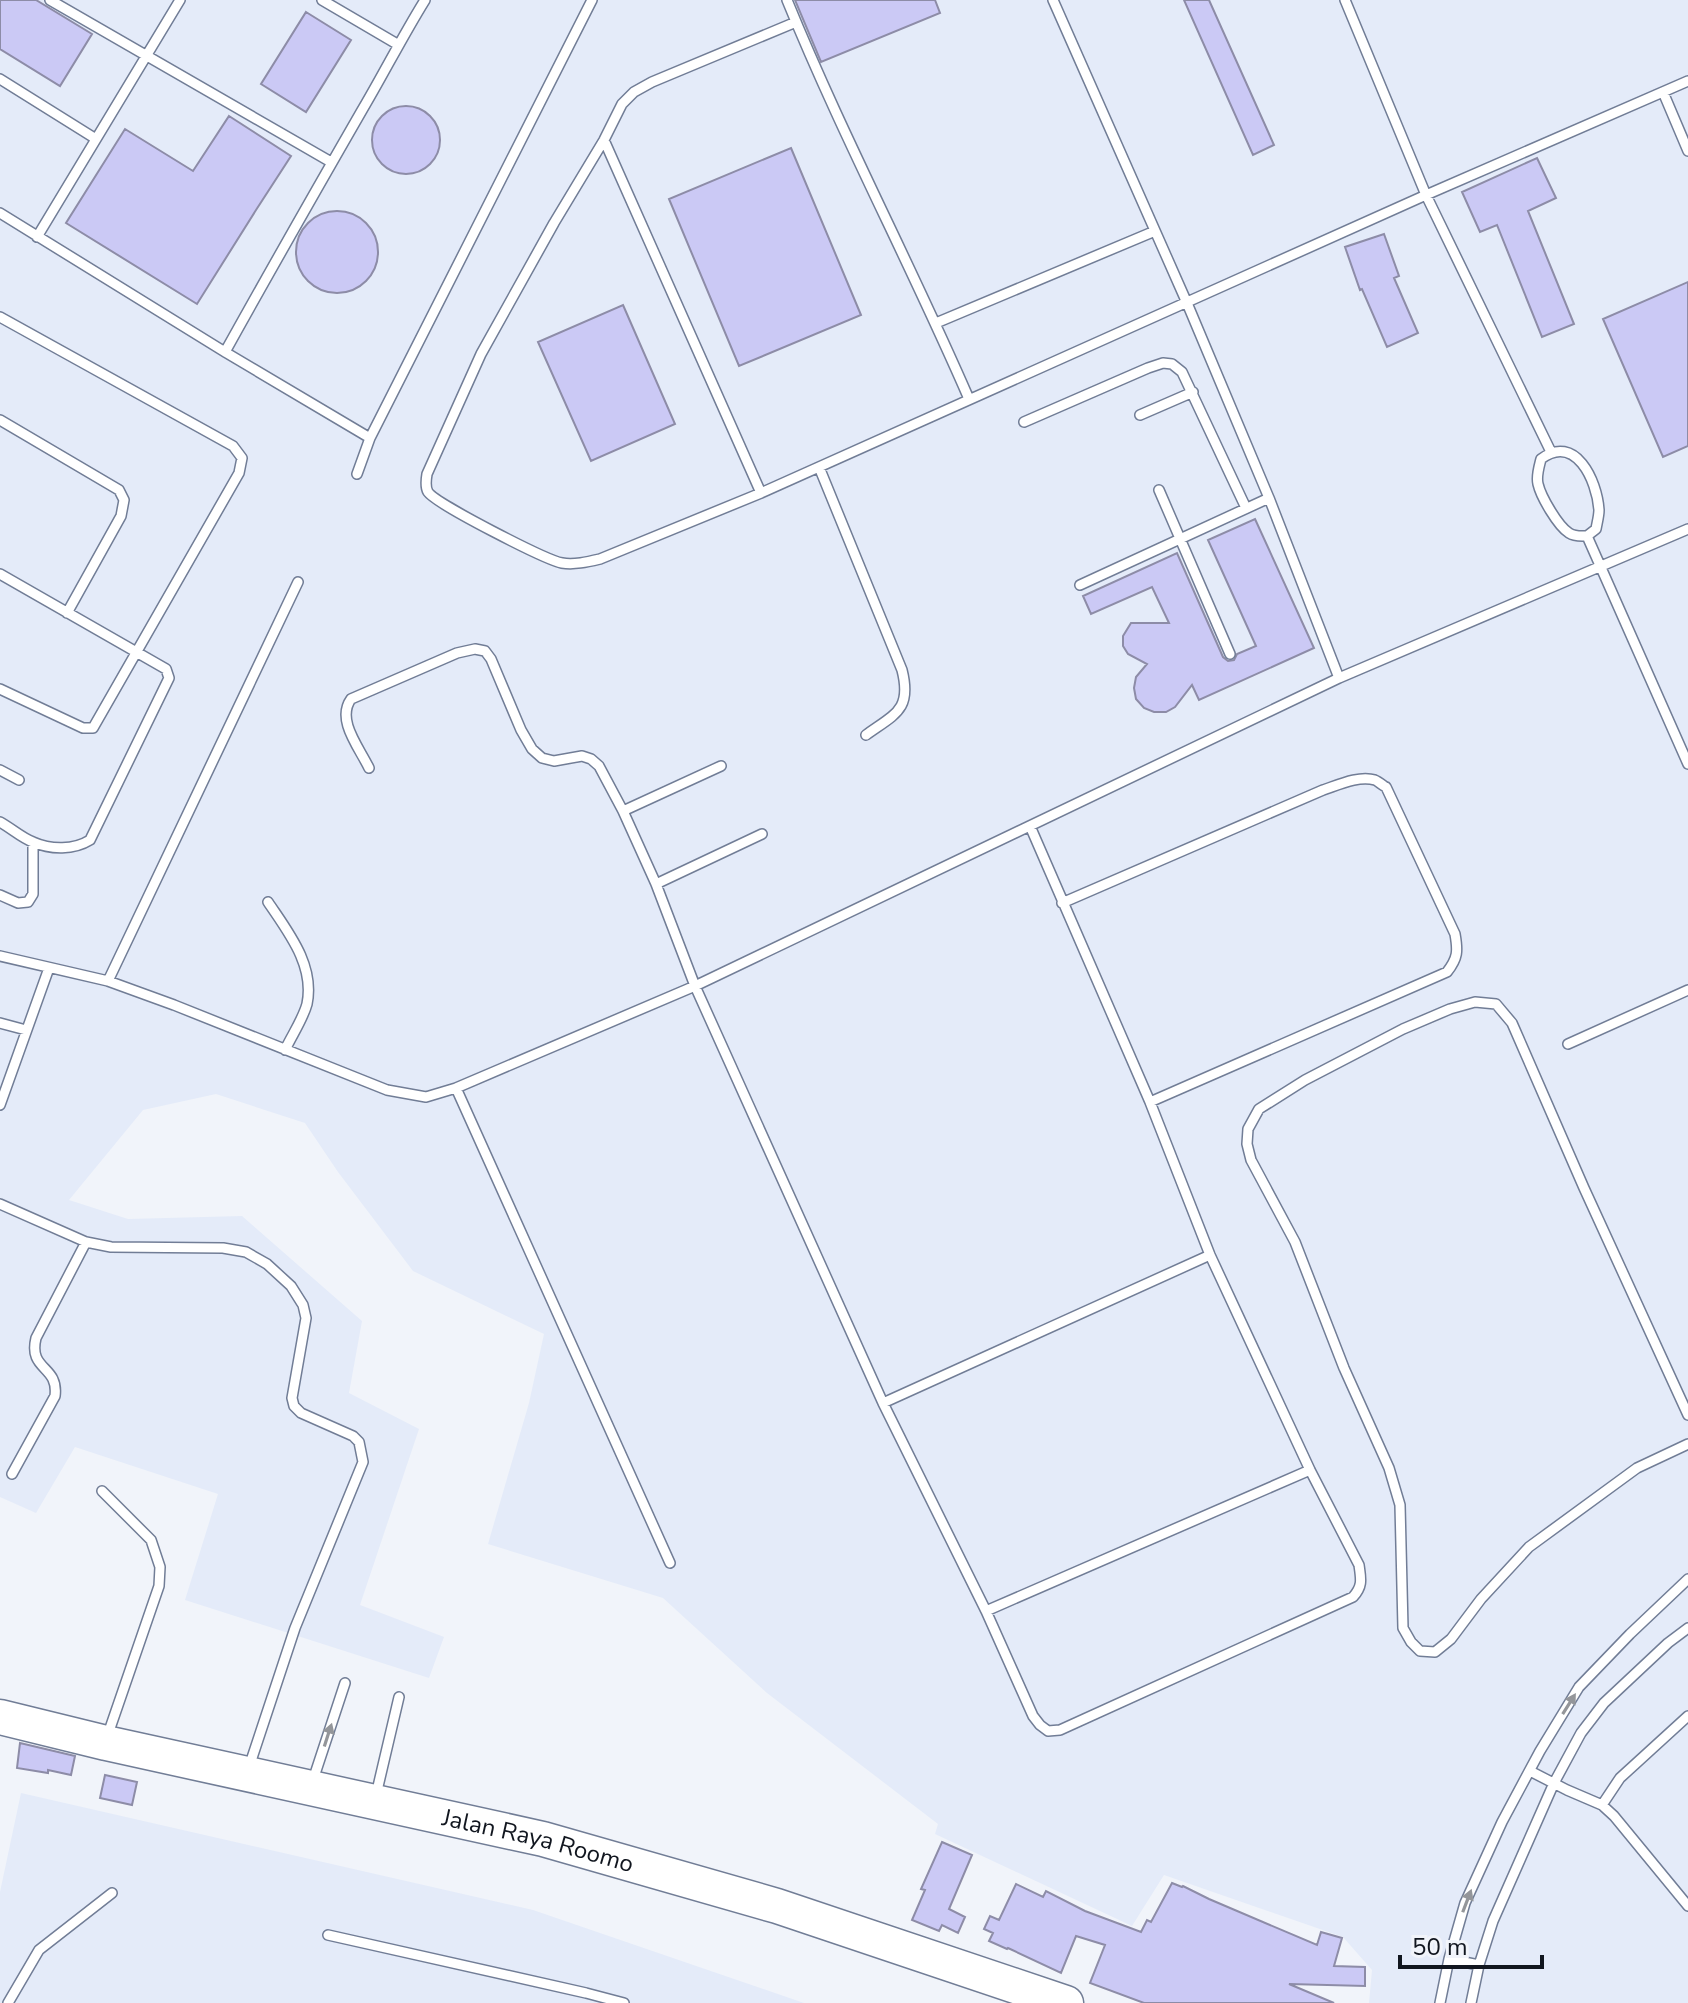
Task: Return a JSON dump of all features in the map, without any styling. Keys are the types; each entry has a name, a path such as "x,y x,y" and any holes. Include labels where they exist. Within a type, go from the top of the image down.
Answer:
{"highway":[{"name":"Jalan Raya Roomo","path":"0,1717 543,1839 777,1906 1066,2003"}],"lane":[{"path":"50,0 331,162"},
{"path":"37,237 180,0"},
{"path":"322,0 397,44"},
{"path":"225,352 397,44 425,0"},
{"path":"357,474 370,438 592,0"},
{"path":"787,0 834,109 969,399"},
{"path":"1053,0 1187,303 1269,498 1339,678"},
{"path":"1345,0 1426,195 1551,452"},
{"path":"796,22 652,82 634,92 622,104 481,354 427,474 427,492 450,508 544,557 563,563 600,559 761,493 1688,81"},
{"path":"0,79 96,139"},
{"path":"1663,92 1688,151"},
{"path":"604,140 761,493"},
{"path":"0,213 370,438"},
{"path":"936,323 1155,231"},
{"path":"0,317 233,446 242,458 239,473 96,725 90,729 83,728 0,689"},
{"path":"1024,422 1148,368 1163,363 1172,364 1182,372 1193,392 1246,508"},
{"path":"1140,415 1193,392"},
{"path":"0,420 119,490 124,500 121,516 67,613"},
{"path":"1564,451 1576,455 1586,470 1599,509 1596,529 1587,536 1570,534 1562,526 1538,485 1541,459 1551,452 1564,451"},
{"path":"819,467 902,670 906,688 904,704 866,735"},
{"path":"1159,490 1230,654"},
{"path":"1080,585 1269,498"},
{"path":"0,956 108,981 387,1090 426,1097 456,1088 695,986 1339,678 1688,529"},
{"path":"1587,536 1688,764"},
{"path":"0,574 166,669 169,678 90,840 68,848 33,842 0,822"},
{"path":"108,981 298,582"},
{"path":"369,768 345,720 345,707 351,699 457,653 475,649 485,651 491,659 532,749 542,758 554,761 582,756 599,766 656,884 695,986 883,1403 986,1611 1033,1716 1048,1731 1060,1730 1353,1597 1360,1589 1361,1578 1359,1565 1310,1470 1210,1255 1150,1102 1030,826"},
{"path":"623,811 721,766"},
{"path":"0,770 19,780"},
{"path":"1062,903 1323,790 1344,783 1376,780 1386,787 1455,934 1455,962 1447,972 1150,1102"},
{"path":"656,884 762,834"},
{"path":"0,895 18,903 30,899 33,894 33,842"},
{"path":"268,902 295,942 308,975 306,1005 285,1050"},
{"path":"0,1105 49,968"},
{"path":"1568,1044 1688,990"},
{"path":"1688,1415 1684,1395 1584,1188 1512,1023 1496,1004 1475,1002 1403,1029 1305,1080 1259,1109 1248,1129 1247,1144 1251,1160 1295,1242 1344,1368 1389,1468 1400,1505 1403,1628 1420,1651 1435,1652 1451,1639 1481,1599 1529,1547 1637,1468 1688,1444"},
{"path":"0,1023 26,1030"},
{"path":"456,1088 670,1563"},
{"path":"0,1204 86,1242 111,1247 223,1248 246,1252 267,1264 291,1286 303,1305 306,1318 292,1398 294,1406 301,1413 353,1436 359,1442 363,1462 295,1628 247,1773"},
{"path":"12,1474 55,1396 54,1380 35,1356 36,1338 86,1242"},
{"path":"883,1403 1210,1255"},
{"path":"986,1611 1310,1470"},
{"path":"102,1491 151,1540 160,1567 159,1586 106,1743"},
{"path":"1440,2003 1465,1903 1502,1822 1540,1751 1579,1687 1688,1579"},
{"path":"1471,2003 1493,1921 1554,1783 1581,1733 1604,1703 1688,1628"},
{"path":"311,1787 345,1683"},
{"path":"374,1801 399,1697"},
{"path":"1602,1805 1620,1778 1688,1716"},
{"path":"1530,1771 1602,1805 1688,1906"},
{"path":"8,2003 39,1950 112,1893"},
{"path":"328,1935 624,2003"},
{"path":"1449,1959 1479,1965"}],"shaded area":[{"path":"0,0 1688,0 1688,2003 1369,2003 1372,1970 1343,1937 1164,1875 1132,1926 935,1834 938,1824 767,1693 663,1598 488,1544 529,1403 544,1334 413,1271 305,1123 216,1094 143,1110 69,1200 128,1219 242,1216 362,1321 349,1393 419,1429 360,1605 444,1637 429,1678 185,1600 218,1494 75,1447 36,1513 0,1497"},
{"path":"21,1793 533,1910 804,2003 0,2003 0,1892"}],"building":[{"path":"0,0 36,0 92,34 60,86 0,49"},
{"path":"795,0 935,0 940,13 821,62"},
{"path":"1184,0 1209,0 1274,145 1253,155"},
{"path":"306,12 351,40 306,112 261,84"},
{"path":"406,106 430,116 440,140 430,164 406,174 382,164 372,140 382,116"},
{"path":"229,116 291,156 197,304 66,223 125,129 193,171"},
{"path":"791,148 861,315 739,366 669,199"},
{"path":"1537,158 1556,198 1528,211 1574,324 1542,337 1497,225 1480,232 1462,192"},
{"path":"337,211 353,214 366,223 375,236 378,252 375,268 366,281 353,290 337,293 321,290 308,281 299,268 296,252 299,236 308,223 321,214"},
{"path":"1384,234 1399,276 1394,278 1418,333 1387,347 1360,290 1345,247"},
{"path":"1688,282 1688,446 1663,457 1603,319"},
{"path":"623,305 675,424 591,461 538,342"},
{"path":"1255,519 1314,648 1199,700 1192,685 1175,707 1166,712 1144,708 1136,699 1134,688 1136,677 1147,664 1128,654 1123,646 1123,636 1131,623 1169,623 1152,587 1091,614 1083,596 1177,553 1223,657 1228,661 1234,660 1237,654 1256,646 1208,540"},
{"path":"20,1743 75,1756 71,1775 17,1768"},
{"path":"105,1775 137,1782 132,1805 100,1798"},
{"path":"942,1842 972,1855 949,1909 965,1917 958,1933 942,1925 939,1931 912,1920 925,1890 921,1889"},
{"path":"1172,1883 1317,1945 1321,1932 1342,1938 1334,1966 1365,1967 1365,1986 1289,1984 1334,2003 1144,2003 1090,1983 1105,1945 1076,1936 1061,1973 989,1941 993,1933 984,1929 990,1916 999,1920 1016,1884 1043,1897 1046,1891 1085,1911 1141,1932 1147,1920 1151,1922"}]}
